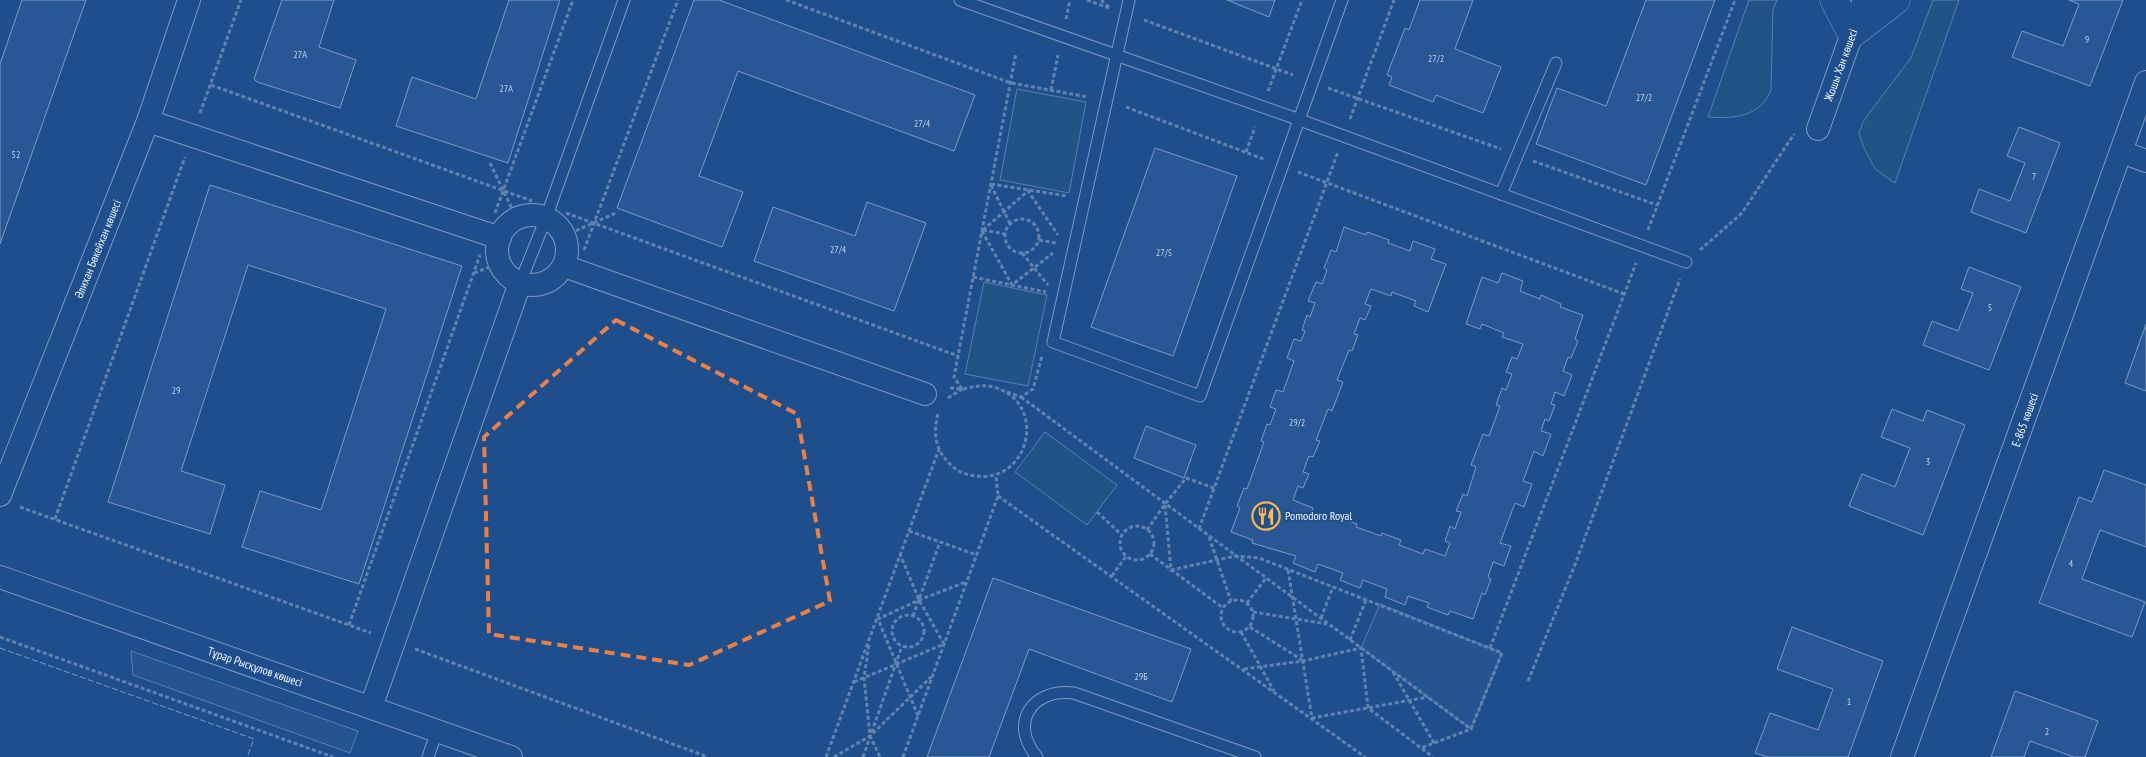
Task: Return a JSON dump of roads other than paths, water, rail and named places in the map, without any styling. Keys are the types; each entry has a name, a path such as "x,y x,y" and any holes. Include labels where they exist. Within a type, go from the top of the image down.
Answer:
{"street":[{"name":"Әлихан Бөкейхан көшесі","path":"8,501 148,121 189,0"},
{"path":"1834,0 1852,34 1896,0"},
{"name":"Жошы Хан көшесі","path":"1807,129 1852,34 1864,0"},
{"name":"Е-865 көшесі","path":"1902,757 2146,82"},
{"path":"148,121 496,230 505,229 517,219 535,216 548,211 567,244 564,266 550,281 530,285 520,283 511,278 491,259 498,249 496,230"},
{"path":"2122,152 2146,161"},
{"path":"564,266 935,399"},
{"path":"371,707 520,283"},
{"name":"Тұрар Рысқұлов көшесі","path":"0,577 511,757"}],"lane":[{"path":"520,283 624,0"},
{"path":"960,0 1300,120 1686,262"},
{"path":"1129,0 1053,342 1200,396 1342,0"},
{"path":"1501,194 1519,156 1556,63"},
{"path":"1037,757 1030,748 1025,735 1027,716 1037,700 1048,694 1060,691 1074,693 1255,757"},
{"path":"428,757 437,731"}],"place":[{"name":"Pomodoro Royal","path":"1266,516"}]}
